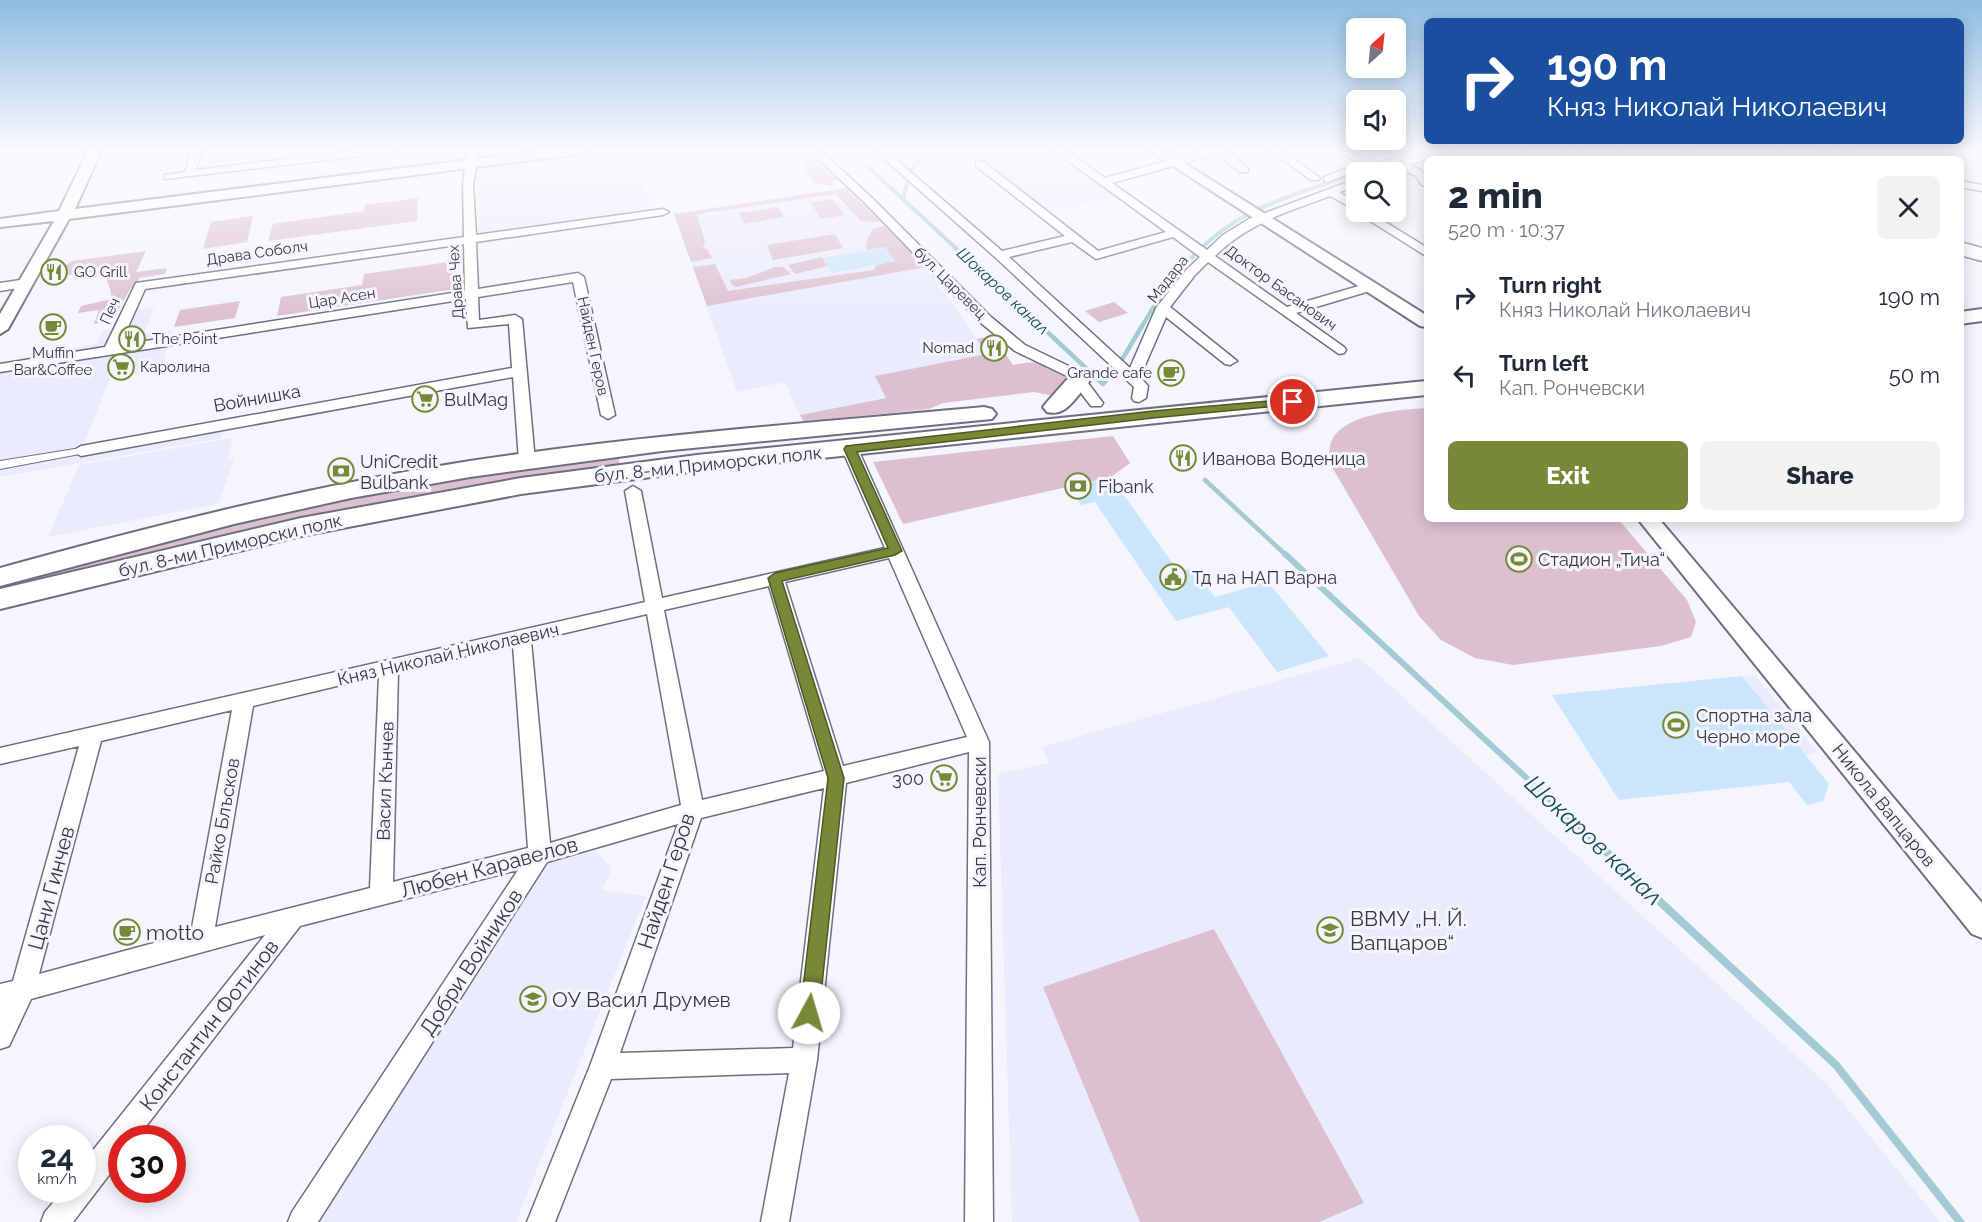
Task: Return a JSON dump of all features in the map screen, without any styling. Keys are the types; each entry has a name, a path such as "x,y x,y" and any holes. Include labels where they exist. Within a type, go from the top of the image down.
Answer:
{"main road":[{"path":"1964,317 1982,315"},
{"path":"1964,335 1982,333"},
{"name":"бул. 8-ми Приморски полк","path":"0,577 182,527 285,504 468,469 621,448 1096,403 1133,383 1424,371"},
{"path":"1055,407 1079,380"},
{"path":"1096,403 1119,419 1133,383"},
{"name":"бул. 8-ми Приморски полк","path":"0,599 302,527 520,486 686,465 1424,388"}],"street":[{"path":"0,329 68,206"},
{"path":"0,223 129,206"},
{"name":"Драва Чех","path":"469,206 473,325 515,319 527,461"},
{"name":"бул. Царевец","path":"874,206 1004,336 1034,356 1074,374 1096,403"},
{"path":"943,206 1000,255 1115,362 1133,383"},
{"path":"1033,206 1096,255 1176,233"},
{"name":"Доктор Басанович","path":"1138,206 1339,350"},
{"path":"1240,206 1424,318"},
{"name":"Мадара","path":"1133,383 1163,308 1203,253 1255,216 1287,206"},
{"name":"Драва Соболч","path":"140,286 663,212"},
{"path":"1378,222 1424,251"},
{"path":"1000,255 1074,238"},
{"name":"Цар Асен","path":"0,368 578,277"},
{"name":"Найден Геров","path":"578,277 608,414"},
{"path":"0,287 27,282"},
{"name":"Печ","path":"111,350 140,286"},
{"path":"1285,312 1369,286"},
{"path":"1163,308 1230,361"},
{"name":"Войнишка","path":"0,465 521,371"},
{"name":"Кап. Рончевски","path":"850,449 979,742 979,1222"},
{"name":"Найден Геров","path":"541,1222 603,1066 693,811 633,491"},
{"name":"Никола Вапцаров","path":"1650,522 1982,925"},
{"name":"Княз Николай Николаевич","path":"0,756 895,551"},
{"path":"775,578 836,778 804,1060 775,1222"},
{"path":"522,638 540,855"},
{"name":"Васил Кънчев","path":"381,895 389,667"},
{"name":"Райко Блъсков","path":"201,941 244,700"},
{"name":"Цани Гинчев","path":"0,1037 11,993 92,736"},
{"name":"Любен Каравелов","path":"11,993 201,941 540,855 693,811 979,742"},
{"name":"Добри Войников","path":"302,1222 540,855"},
{"name":"Константин Фотинов","path":"96,1170 292,919"},
{"path":"603,1066 804,1060"},
{"name":"Константин Фотинов","path":"55,1222 70,1203"}],"shaded area":[{"path":"365,206 418,206 417,221 268,241 273,224 364,211"},
{"path":"477,206 650,206 651,208 478,235"},
{"path":"727,206 864,206 926,267 988,354 876,376 887,397 800,415 785,382 737,392 674,214"},
{"path":"727,206 752,206 697,214 705,241 703,248 707,249 712,258 691,262 674,214"},
{"path":"813,206 838,206 845,215 821,219"},
{"path":"847,206 865,206 881,222 861,221"},
{"path":"1044,206 1076,206 1051,212"},
{"path":"778,207 784,217 744,224 739,213"},
{"path":"253,216 247,242 203,249 211,222"},
{"path":"884,226 926,267 707,306 693,267 715,264 728,291 874,270 876,265 895,261 885,247 866,250 867,239 873,229"},
{"path":"835,234 843,248 773,260 767,245"},
{"path":"146,251 136,272 167,268 165,274 139,278 138,285 131,288 112,320 94,324 99,310 78,313 81,306 111,299 106,277 101,278 105,270 59,276 63,267 72,261"},
{"path":"822,257 827,266 795,274 788,265"},
{"path":"455,261 455,289 277,316 281,297 362,285 364,274"},
{"path":"775,267 783,267 791,274 736,287 730,280 746,278"},
{"path":"240,301 235,318 174,327 180,310"},
{"path":"1114,302 1128,313 1099,322 1085,311"},
{"path":"154,307 143,335 173,331 160,370 110,378 81,451 76,455 224,428 221,438 0,477 0,372 47,364 53,351 97,344 103,330 131,326 137,310"},
{"path":"993,336 1013,365 1038,362 1056,366 1089,393 1049,395 1034,392 943,403 929,409 804,422 800,415 886,398 875,376 987,354 977,339"},
{"name":"Стадион „Тича“","path":"1424,408 1424,522 1621,522 1687,600 1696,622 1691,637 1661,646 1513,665 1475,658 1441,640 1419,616 1329,462 1329,449 1337,432 1359,419 1401,410"},
{"path":"1113,436 1130,463 1111,477 903,524 873,462"},
{"path":"232,438 229,460 234,459 218,504 48,537 79,465"},
{"path":"618,455 620,467 0,593 0,589 128,550 257,518 411,488"},
{"name":"ВВМУ „Н. Й. Вапцаров“","path":"1360,658 1828,1085 1940,1222 1012,1222 998,774 1049,763 1042,747 1048,745"},
{"path":"1755,675 1818,753 1805,755 1742,677"},
{"name":"ОУ Васил Друмев","path":"596,851 612,868 602,890 646,896 516,1222 319,1222 545,864"},
{"path":"1214,929 1364,1203 1319,1222 1140,1222 1043,987"}],"building":[{"path":"885,247 895,261 832,273 823,258"},
{"name":"Тд на НАП Варна","path":"1111,477 1179,572 1192,568 1215,597 1268,582 1329,656 1277,672 1229,607 1176,621 1095,502 1081,505 1069,487"},
{"name":"Спортна зала Черно море","path":"1742,676 1829,784 1823,801 1807,805 1789,782 1619,800 1552,695"}],"waterway":[{"name":"Шокаров канал","path":"910,206 1042,328"},
{"path":"1141,328 1174,277 1202,247 1234,222 1265,206"},
{"name":"Шокаров канал","path":"1041,326 1103,384 1120,363 1142,326"},
{"name":"Шокаров канал","path":"1205,480 1287,556"},
{"name":"Шокаров канал","path":"1285,554 1602,848"},
{"name":"Шокаров канал","path":"1601,847 1836,1065 1960,1222"}],"place":[{"name":"GO Grill","path":"54,272"},
{"name":"Muffin Bar&Coffee","path":"53,327"},
{"name":"The Point","path":"132,339"},
{"name":"Nomad","path":"994,348"},
{"name":"Каролина","path":"121,367"},
{"name":"Grande cafe","path":"1171,373"},
{"name":"BulMag","path":"425,399"},
{"name":"Иванова Воденица","path":"1183,458"},
{"name":"UniCredit Bulbank","path":"341,471"},
{"name":"Fibank","path":"1078,486"},
{"name":"Стадион „Тича“","path":"1519,559"},
{"name":"Тд на НАП Варна","path":"1173,577"},
{"name":"Спортна зала Черно море","path":"1676,725"},
{"name":"300","path":"944,778"},
{"name":"ВВМУ „Н. Й. Вапцаров“","path":"1330,930"},
{"name":"motto","path":"127,932"},
{"name":"ОУ Васил Друмев","path":"533,999"}],"route":[{"path":"809,1013 836,778 775,578 895,551 850,449 1020,429 1293,402"}]}
